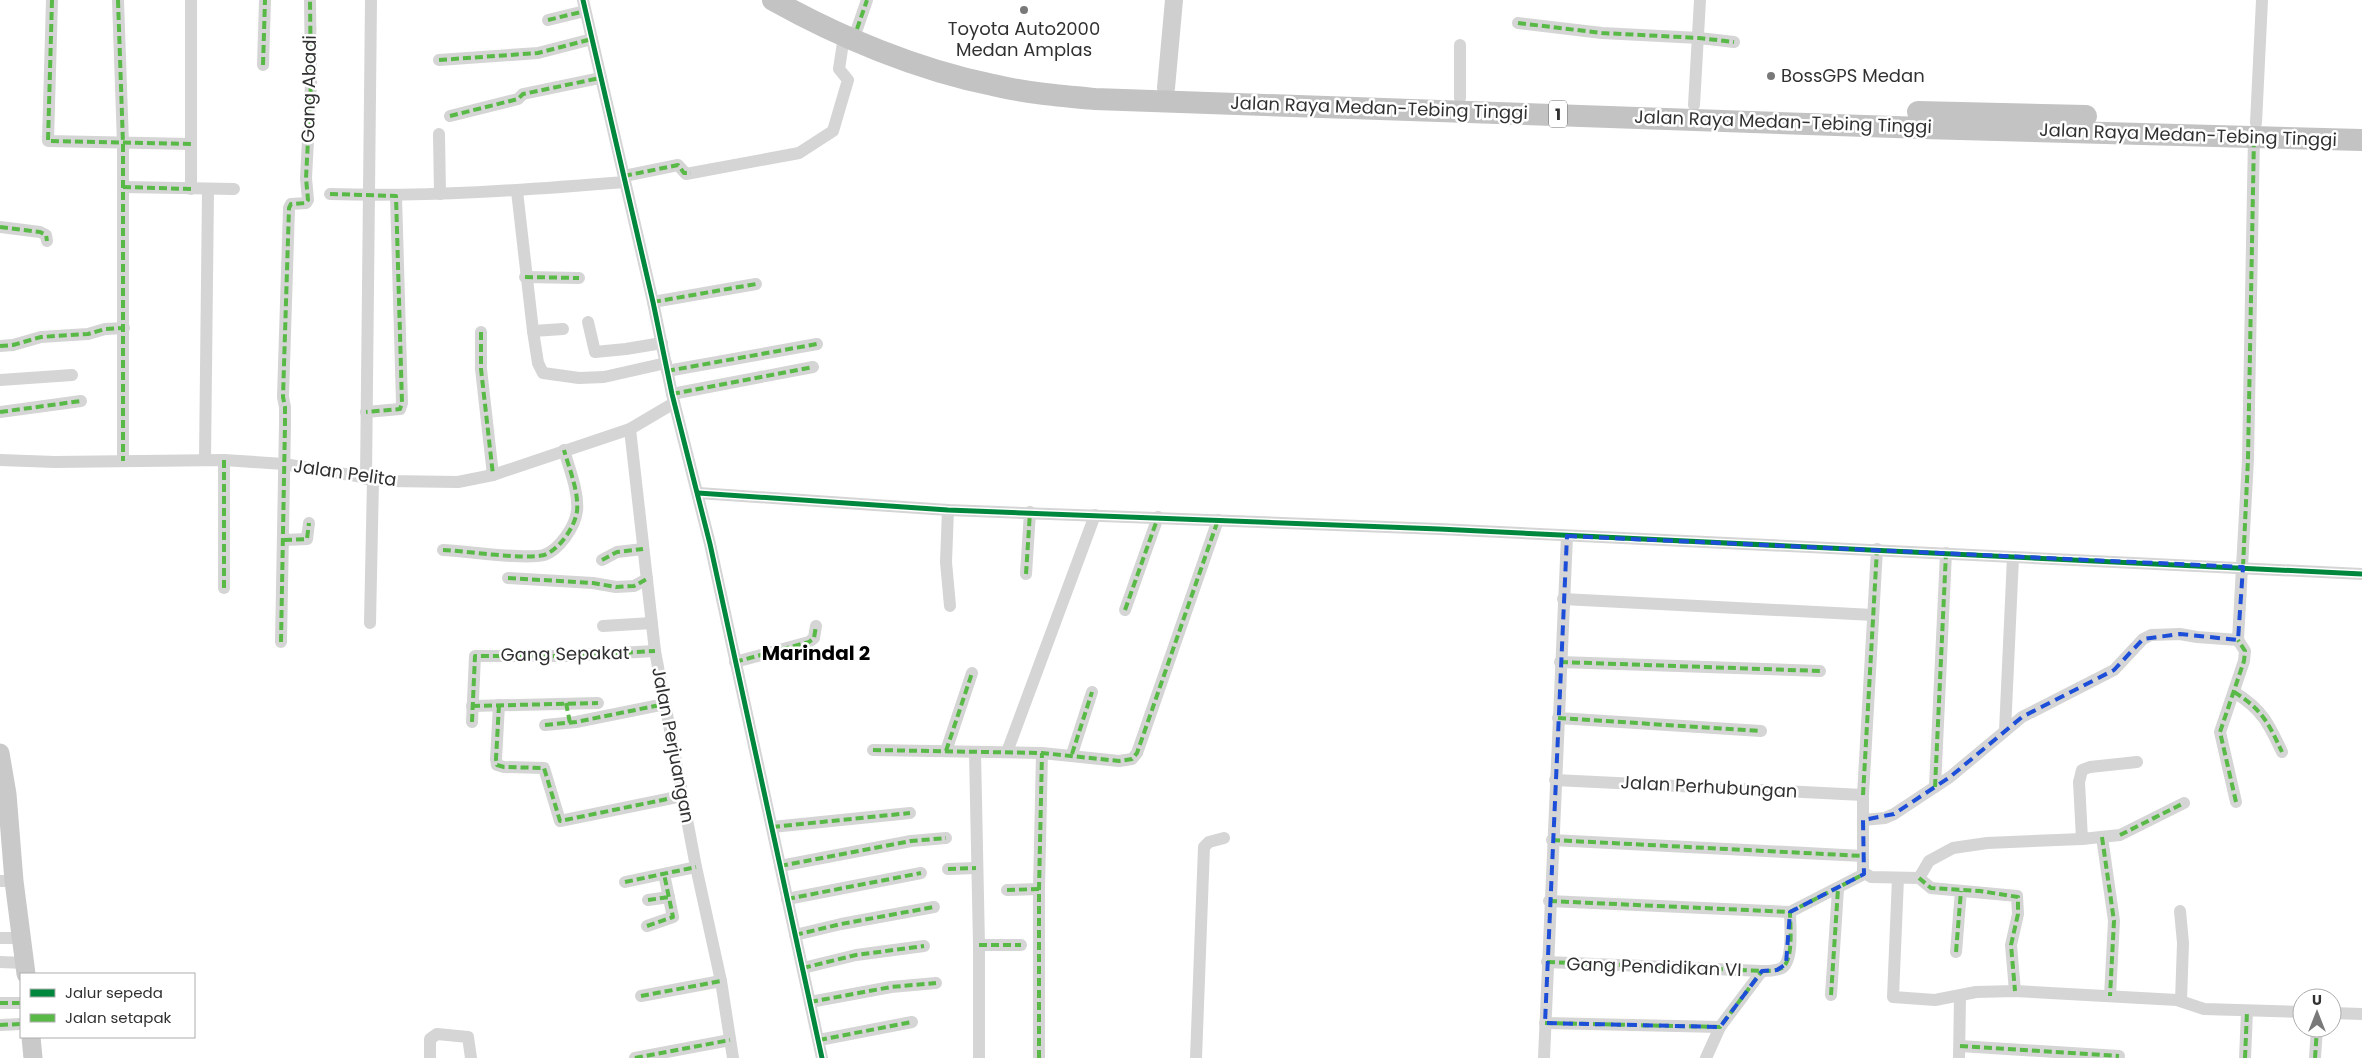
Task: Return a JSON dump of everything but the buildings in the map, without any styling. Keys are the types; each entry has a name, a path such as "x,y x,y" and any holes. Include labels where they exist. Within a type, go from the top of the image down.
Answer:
{"highway":[{"name":"Jalan Raya Medan-Tebing Tinggi","path":"773,0 827,30 850,32 969,67 1011,76 1087,85 1694,104 2255,129 2362,140"},
{"name":"Jalan Raya Medan-Tebing Tinggi","path":"802,0 832,18 850,32 946,73 985,84 1095,99 1923,128 2255,129 2362,125"}],"main road":[{"path":"0,753 4,794 7,881 22,938 26,969"},
{"path":"31,1038 33,1058"}],"street":[{"path":"52,0 46,139 50,142 191,144"},
{"path":"118,0 123,187 123,461"},
{"path":"191,0 191,188"},
{"path":"264,65 265,0"},
{"name":"Gang Abadi","path":"284,464 285,407 282,397 289,208 291,204 308,202 306,178 311,83 310,0"},
{"path":"371,0 366,412 379,572"},
{"path":"330,194 396,196 517,191 624,179 678,165 686,174 799,153 808,148 818,138 833,131 848,80 839,69 850,32 867,0"},
{"path":"1166,88 1174,0"},
{"path":"1694,104 1700,0"},
{"path":"2238,640 2248,459 2255,129 2262,0"},
{"path":"548,20 584,5 653,302 673,399 698,493 822,1058"},
{"path":"1518,23 1602,33 1699,38 1734,42"},
{"path":"439,60 530,54 592,39"},
{"path":"1460,45 1460,98"},
{"path":"450,116 518,99 523,94 600,78"},
{"path":"439,134 440,194"},
{"path":"123,187 234,189"},
{"path":"205,460 208,190"},
{"path":"517,191 525,277 538,363 543,373 547,375 604,377 817,344"},
{"path":"366,412 396,411 400,409 402,403 396,196"},
{"path":"0,227 40,232 46,235 47,241"},
{"path":"525,277 579,278"},
{"path":"653,302 756,284"},
{"path":"588,322 595,352 626,350 662,343"},
{"path":"0,346 13,345 41,337 88,334 105,329 124,328"},
{"path":"533,331 563,329"},
{"path":"481,332 480,365 493,475"},
{"path":"673,399 813,368"},
{"path":"0,380 72,376"},
{"name":"Jalan Pelita","path":"0,460 224,460 284,464 373,480 458,482 493,475 630,429 673,399"},
{"path":"0,412 81,401"},
{"name":"Jalan Perjuangan","path":"630,429 655,651 696,867 721,980 733,1058"},
{"path":"443,550 534,556 553,551 564,539 577,512 576,497 564,450"},
{"path":"224,460 224,588"},
{"path":"281,642 284,464"},
{"path":"370,623 373,480"},
{"path":"698,493 948,510 1158,517 1946,552 2362,574"},
{"path":"948,510 946,562 950,606"},
{"path":"1026,574 1030,512"},
{"path":"1007,752 1095,515"},
{"path":"1125,610 1158,517"},
{"path":"873,750 1072,754 1119,761 1129,760 1135,756 1218,520"},
{"path":"284,540 307,539 309,523"},
{"path":"1544,1058 1552,840 1567,536"},
{"path":"602,560 617,552 643,548"},
{"path":"1864,874 1863,795 1877,549"},
{"path":"1935,787 1946,552"},
{"path":"2005,731 2013,557"},
{"path":"508,578 593,583 616,587 634,586 647,579"},
{"path":"1563,599 1873,615"},
{"path":"603,626 652,623"},
{"path":"735,662 808,642 814,638 816,626"},
{"path":"1863,820 1885,818 1935,787 2022,717 2114,670 2137,644 2151,635 2180,634 2238,640 2244,646 2245,656 2220,732 2236,802"},
{"name":"Gang Sepakat","path":"472,706 475,656 565,656 655,651"},
{"path":"1560,662 1820,671"},
{"path":"946,751 972,673"},
{"path":"1072,754 1092,692"},
{"path":"2234,692 2251,703 2265,717 2282,752"},
{"path":"472,722 472,706 598,703"},
{"path":"566,704 570,723"},
{"path":"544,726 570,723 665,704"},
{"path":"499,705 496,760 498,765 504,767 544,768 560,821 682,796"},
{"path":"1558,718 1761,732"},
{"path":"975,752 979,1058"},
{"path":"1039,1058 1039,889 1042,753"},
{"path":"2082,839 2079,782 2082,770 2090,767 2137,762"},
{"name":"Jalan Perhubungan","path":"1555,780 1863,795"},
{"path":"1919,878 1929,861 1953,848 1987,843 2082,839 2120,835 2184,804"},
{"path":"772,827 910,813"},
{"path":"2102,837 2114,921 2110,996"},
{"path":"780,866 904,842 946,838"},
{"path":"1196,1058 1204,847 1209,842 1224,838"},
{"path":"1552,840 1863,856"},
{"path":"625,882 696,867"},
{"path":"948,869 976,868"},
{"path":"787,899 921,873"},
{"path":"647,926 672,918 664,874"},
{"path":"1550,901 1790,912 1864,874"},
{"path":"1864,874 1871,877 1919,878 1931,888 1980,891 2018,897 2018,914 2011,945 2015,991"},
{"path":"1898,878 1893,997 1935,1000 1976,992 2015,991 2181,1000 2204,1009 2247,1012 2292,1012"},
{"path":"1007,890 1039,889"},
{"path":"1831,994 1838,889"},
{"path":"1956,952 1961,891"},
{"path":"648,900 669,897"},
{"path":"795,935 841,924 934,907"},
{"path":"2180,911 2183,943 2181,1000"},
{"name":"Gang Pendidikan VI","path":"1547,962 1762,971 1777,970 1786,964 1790,950 1790,912"},
{"path":"0,938 22,938"},
{"path":"979,945 1021,945"},
{"path":"803,968 856,955 924,946"},
{"path":"0,962 26,969"},
{"path":"1706,1058 1720,1027 1762,971"},
{"path":"641,996 721,980"},
{"path":"810,1002 891,987 936,983"},
{"path":"1960,996 1960,1052 2119,1056"},
{"path":"0,1003 20,1003"},
{"path":"2245,1058 2247,1012"},
{"path":"2342,1013 2362,1014"},
{"path":"819,1040 912,1022"},
{"path":"1545,1023 1720,1027"},
{"path":"0,1025 20,1024"},
{"path":"430,1058 430,1039 437,1034 468,1036 471,1058"},
{"path":"2315,1058 2316,1038"},
{"path":"635,1058 730,1040"}],"highlighted area":[{"path":"1567,536 2243,567 2238,640 2180,634 2143,639 2114,670 2022,717 1950,777 1894,814 1863,820 1864,874 1790,912 1786,964 1777,970 1762,971 1720,1027 1545,1023"}],"marked path":[{"path":"52,0 48,141 191,144"},
{"path":"118,0 123,144 123,461"},
{"path":"263,65 265,0"},
{"path":"281,642 285,424 283,397 289,208 291,204 306,203 308,200 306,178 311,83 310,0"},
{"path":"857,29 867,0"},
{"path":"548,20 585,11"},
{"path":"1518,23 1602,33 1699,38 1734,42"},
{"path":"439,60 538,53 592,39"},
{"path":"450,116 518,99 523,94 600,78"},
{"path":"2243,567 2248,459 2254,136"},
{"path":"624,176 678,165 684,173 691,173"},
{"path":"123,187 191,189"},
{"path":"330,194 396,196 402,403 400,409 366,412"},
{"path":"0,227 40,232 46,235 47,241"},
{"path":"525,277 579,278"},
{"path":"653,302 756,284"},
{"path":"0,346 13,345 41,337 88,334 105,329 124,328"},
{"path":"481,332 481,369 493,475"},
{"path":"667,371 817,344"},
{"path":"672,394 813,367"},
{"path":"0,412 81,401"},
{"path":"443,550 495,555 535,556 544,555 555,548 570,531 577,511 575,488 564,450"},
{"path":"224,460 224,588"},
{"path":"1026,574 1030,512"},
{"path":"1125,610 1158,517"},
{"path":"873,750 1042,753 1119,761 1132,759 1137,753 1218,520"},
{"path":"284,540 307,539 309,523"},
{"path":"602,560 617,552 643,549"},
{"path":"1863,795 1877,549"},
{"path":"1935,787 1946,553"},
{"path":"508,578 593,583 616,587 634,586 647,579"},
{"path":"735,662 809,642 814,638 816,626"},
{"path":"2236,802 2220,732 2244,661 2245,651 2238,640"},
{"path":"472,722 475,656 565,656 655,651"},
{"path":"1560,662 1820,671"},
{"path":"946,751 972,673"},
{"path":"1072,754 1092,692"},
{"path":"2234,692 2244,698 2264,718 2282,752"},
{"path":"566,703 570,723"},
{"path":"472,706 598,703"},
{"path":"545,725 576,722 665,704"},
{"path":"499,705 497,765 504,767 544,768 560,821 682,796"},
{"path":"1558,718 1761,731"},
{"path":"1039,1058 1039,889 1042,753"},
{"path":"2120,835 2184,803"},
{"path":"772,827 910,813"},
{"path":"2102,837 2114,921 2110,996"},
{"path":"780,866 911,841 946,838"},
{"path":"1552,840 1863,856"},
{"path":"625,882 696,867"},
{"path":"948,869 976,868"},
{"path":"787,899 921,873"},
{"path":"647,926 673,917 664,874"},
{"path":"1549,901 1790,912 1864,874"},
{"path":"1919,878 1931,888 1980,891 2018,897 2018,914 2011,945 2015,991"},
{"path":"1007,890 1039,889"},
{"path":"1831,995 1838,889"},
{"path":"1956,952 1961,891"},
{"path":"648,900 669,897"},
{"path":"795,935 841,924 934,907"},
{"path":"1547,962 1775,970 1782,968 1788,958 1790,950 1790,912"},
{"path":"979,945 1021,945"},
{"path":"803,968 856,955 924,946"},
{"path":"1545,1023 1720,1027 1762,971"},
{"path":"641,996 721,981"},
{"path":"810,1002 891,987 936,983"},
{"path":"0,1003 20,1003"},
{"path":"2245,1058 2247,1012"},
{"path":"819,1040 912,1022"},
{"path":"0,1025 20,1024"},
{"path":"2315,1058 2316,1038"},
{"path":"635,1058 730,1040"},
{"path":"1960,1046 2119,1056"}],"cycle path":[{"path":"583,0 653,302 672,394 710,544 822,1058"},
{"path":"698,493 948,510 1439,529 2362,574"}],"place":[{"name":"Toyota Auto2000 Medan Amplas","path":"1024,10"},
{"name":"BossGPS Medan","path":"1771,76"}],"district":[{"name":"Marindal 2","path":"816,653"}]}
